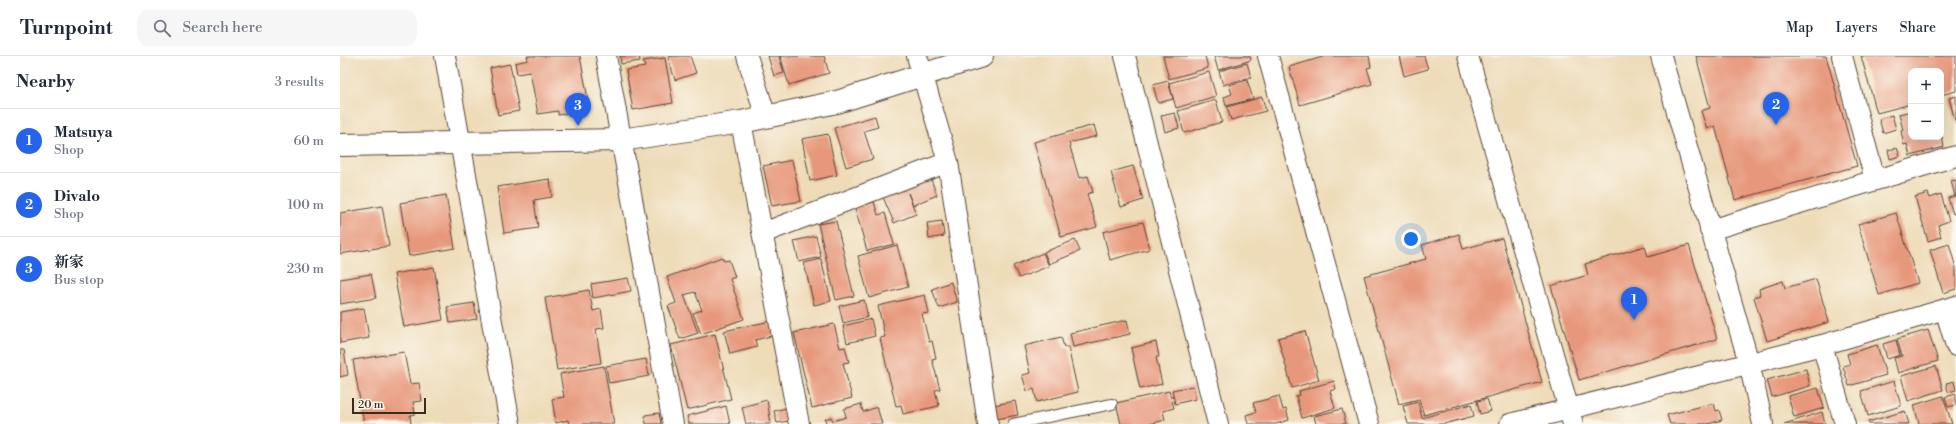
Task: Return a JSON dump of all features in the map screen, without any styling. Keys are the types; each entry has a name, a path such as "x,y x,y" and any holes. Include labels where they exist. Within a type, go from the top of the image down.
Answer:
{"street":[{"path":"445,56 510,424"},
{"path":"606,56 673,424"},
{"path":"747,56 766,117"},
{"path":"340,145 621,140 740,122 837,102 920,66 982,56"},
{"path":"1125,56 1218,424"},
{"path":"1268,56 1369,424"},
{"path":"1468,56 1571,417"},
{"path":"1661,56 1749,363 1763,424"},
{"path":"1842,56 1875,180"},
{"path":"920,66 948,162 988,424"},
{"path":"740,122 763,233 799,424"},
{"path":"1710,230 1956,156"},
{"path":"763,233 948,162"},
{"path":"1510,424 1571,417 1749,363 1822,345 1950,307 1956,346"},
{"path":"1822,345 1845,424"}],"lane":[{"path":"1013,424 1112,404"}],"building":[{"path":"527,56 580,56 589,105 570,109 571,113 558,115 558,111 538,114 530,72 517,74 515,63 528,60"},
{"path":"620,56 639,56 640,61 621,64"},
{"path":"690,56 696,73 675,80 668,57"},
{"path":"768,56 779,56 784,73 774,76"},
{"path":"780,56 824,56 829,73 789,85"},
{"path":"1163,56 1205,56 1208,68 1169,79"},
{"path":"1214,56 1250,56 1251,60 1218,70"},
{"path":"1326,56 1369,56 1371,67 1367,68 1372,84 1300,105 1289,67"},
{"path":"1399,56 1424,56 1428,69 1404,76"},
{"path":"1696,56 1826,56 1857,166 1735,200 1715,126 1707,129 1701,111 1710,108"},
{"path":"1861,56 1956,56 1956,91 1944,94 1944,68 1908,68 1908,105 1877,113"},
{"path":"665,58 673,103 633,110 626,70 645,67 643,61"},
{"path":"1247,63 1251,77 1223,85 1219,71"},
{"path":"510,64 519,111 498,115 490,68"},
{"path":"1209,72 1216,96 1176,108 1169,83"},
{"path":"1247,80 1253,99 1226,106 1224,97 1232,94 1229,85"},
{"path":"1168,81 1173,99 1158,103 1153,85"},
{"path":"1956,96 1956,124 1949,98"},
{"path":"1262,97 1266,111 1231,120 1227,107"},
{"path":"1216,100 1222,122 1184,133 1178,111"},
{"path":"1908,112 1908,140 1943,140 1944,147 1910,156 1907,144 1904,145 1901,131 1903,130 1899,114"},
{"path":"1175,113 1179,128 1165,132 1161,116"},
{"path":"1892,115 1896,129 1883,133 1879,119"},
{"path":"875,116 878,127 864,131 873,159 846,167 834,128"},
{"path":"1094,125 1097,136 1069,143 1079,178 1088,176 1093,192 1087,194 1097,227 1061,237 1034,142"},
{"path":"828,134 837,175 810,181 802,139"},
{"path":"1897,148 1900,156 1890,159 1888,150"},
{"path":"792,160 801,201 772,206 763,166"},
{"path":"1133,166 1143,200 1121,207 1111,172"},
{"path":"930,177 937,195 913,205 908,193 916,214 894,223 883,197"},
{"path":"550,179 552,197 534,200 538,228 504,233 497,187"},
{"path":"1956,180 1956,213 1953,214 1948,198 1955,196 1951,181"},
{"path":"1928,193 1930,198 1941,194 1949,221 1938,225 1941,237 1928,241 1915,197"},
{"path":"446,195 455,248 409,256 400,203"},
{"path":"874,202 878,215 885,213 894,244 867,251 855,208"},
{"path":"382,206 389,246 340,254 340,213"},
{"path":"1896,213 1918,283 1879,295 1858,224"},
{"path":"836,221 854,296 836,300 818,224"},
{"path":"942,221 944,236 929,239 927,223"},
{"path":"1143,222 1150,249 1110,260 1103,232"},
{"path":"1459,234 1463,249 1502,238 1542,382 1424,415 1419,399 1399,404 1364,276 1426,259 1422,245"},
{"path":"816,236 821,257 799,262 794,241"},
{"path":"1075,240 1080,251 1049,264 1044,252"},
{"path":"1949,244 1956,268 1956,289 1943,293 1930,250"},
{"path":"897,245 908,287 869,298 858,256"},
{"path":"1689,245 1717,339 1579,380 1551,286 1588,275 1585,264 1645,246 1648,257"},
{"path":"1043,253 1049,266 1019,278 1013,266"},
{"path":"722,257 724,261 729,260 735,277 730,279 744,319 701,334 693,313 702,310 695,292 684,295 698,333 680,339 668,306 676,303 667,277"},
{"path":"821,259 831,301 814,305 804,263"},
{"path":"434,267 443,320 404,327 394,274"},
{"path":"371,274 376,298 340,304 340,279"},
{"path":"628,278 631,291 593,298 591,284"},
{"path":"1816,279 1829,322 1767,341 1754,297 1760,295 1759,289 1783,281 1785,288"},
{"path":"951,282 957,302 939,308 932,289"},
{"path":"589,290 593,311 601,309 604,328 596,329 601,363 557,370 545,298"},
{"path":"925,295 929,313 922,314 929,342 932,341 936,358 932,359 940,389 935,390 939,406 903,414 901,405 896,406 880,338 885,337 878,306"},
{"path":"864,300 868,317 843,323 839,306"},
{"path":"474,303 477,319 450,323 447,307"},
{"path":"364,308 369,338 340,343 340,312"},
{"path":"871,319 875,336 847,343 843,326"},
{"path":"1127,320 1130,334 1073,347 1070,333"},
{"path":"771,321 775,335 755,340 757,347 730,354 724,331"},
{"path":"834,324 840,348 845,347 849,362 843,363 852,398 812,408 794,333"},
{"path":"1928,330 1938,361 1898,373 1894,358 1902,356 1897,339"},
{"path":"1305,331 1319,380 1292,388 1278,338"},
{"path":"715,334 731,399 687,410 671,345"},
{"path":"1061,337 1064,347 1068,347 1078,392 1037,402 1034,389 1027,391 1022,375 1030,373 1024,346"},
{"path":"1896,340 1900,355 1887,359 1883,344"},
{"path":"1156,342 1159,357 1156,357 1162,384 1140,389 1131,348"},
{"path":"1877,345 1886,375 1849,386 1843,366 1850,364 1847,354"},
{"path":"340,350 344,350 348,375 340,377"},
{"path":"404,352 410,384 419,383 422,401 413,402 415,414 410,415 411,424 364,424 353,360"},
{"path":"646,359 649,376 609,383 606,366"},
{"path":"604,366 614,424 569,424 568,420 556,423 552,399 564,397 560,374"},
{"path":"1936,366 1943,390 1908,401 1901,376"},
{"path":"1806,369 1810,386 1772,397 1767,380"},
{"path":"1334,381 1336,389 1330,391 1335,408 1302,418 1296,396 1300,395 1299,391"},
{"path":"1894,381 1901,406 1868,416 1861,391"},
{"path":"1954,381 1956,390 1948,392 1946,383"},
{"path":"1193,386 1196,399 1175,404 1172,390"},
{"path":"1818,388 1824,408 1794,417 1788,396"},
{"path":"1169,391 1174,408 1163,411 1165,420 1149,424 1121,424 1116,403"},
{"path":"1956,394 1956,405 1948,407 1945,397"},
{"path":"1279,396 1283,410 1286,409 1289,420 1276,424 1248,424 1246,415 1256,412 1253,403"},
{"path":"1943,396 1952,424 1919,424 1914,405"},
{"path":"1487,399 1491,411 1480,414 1477,401"},
{"path":"767,400 771,424 746,424 742,407"},
{"path":"1015,401 1018,415 996,419 994,405"},
{"path":"1418,402 1422,418 1471,404 1474,416 1444,424 1408,424 1403,406"},
{"path":"1714,403 1716,411 1719,410 1722,420 1708,424 1670,424 1667,415"},
{"path":"861,404 863,412 877,407 882,424 824,424 826,423 825,419 831,417 833,421 846,417 844,409"},
{"path":"726,406 730,424 689,424 687,416"},
{"path":"786,408 789,421 777,423 774,411"},
{"path":"1342,409 1346,424 1316,424 1314,416"},
{"path":"1905,411 1909,424 1869,424 1868,422"},
{"path":"1822,412 1825,424 1784,424"},
{"path":"659,413 661,424 646,424 645,415"}],"place":[{"name":"Divalo","path":"1776,125"},
{"name":"新家","path":"578,126"},
{"name":"Matsuya","path":"1634,320"}]}
